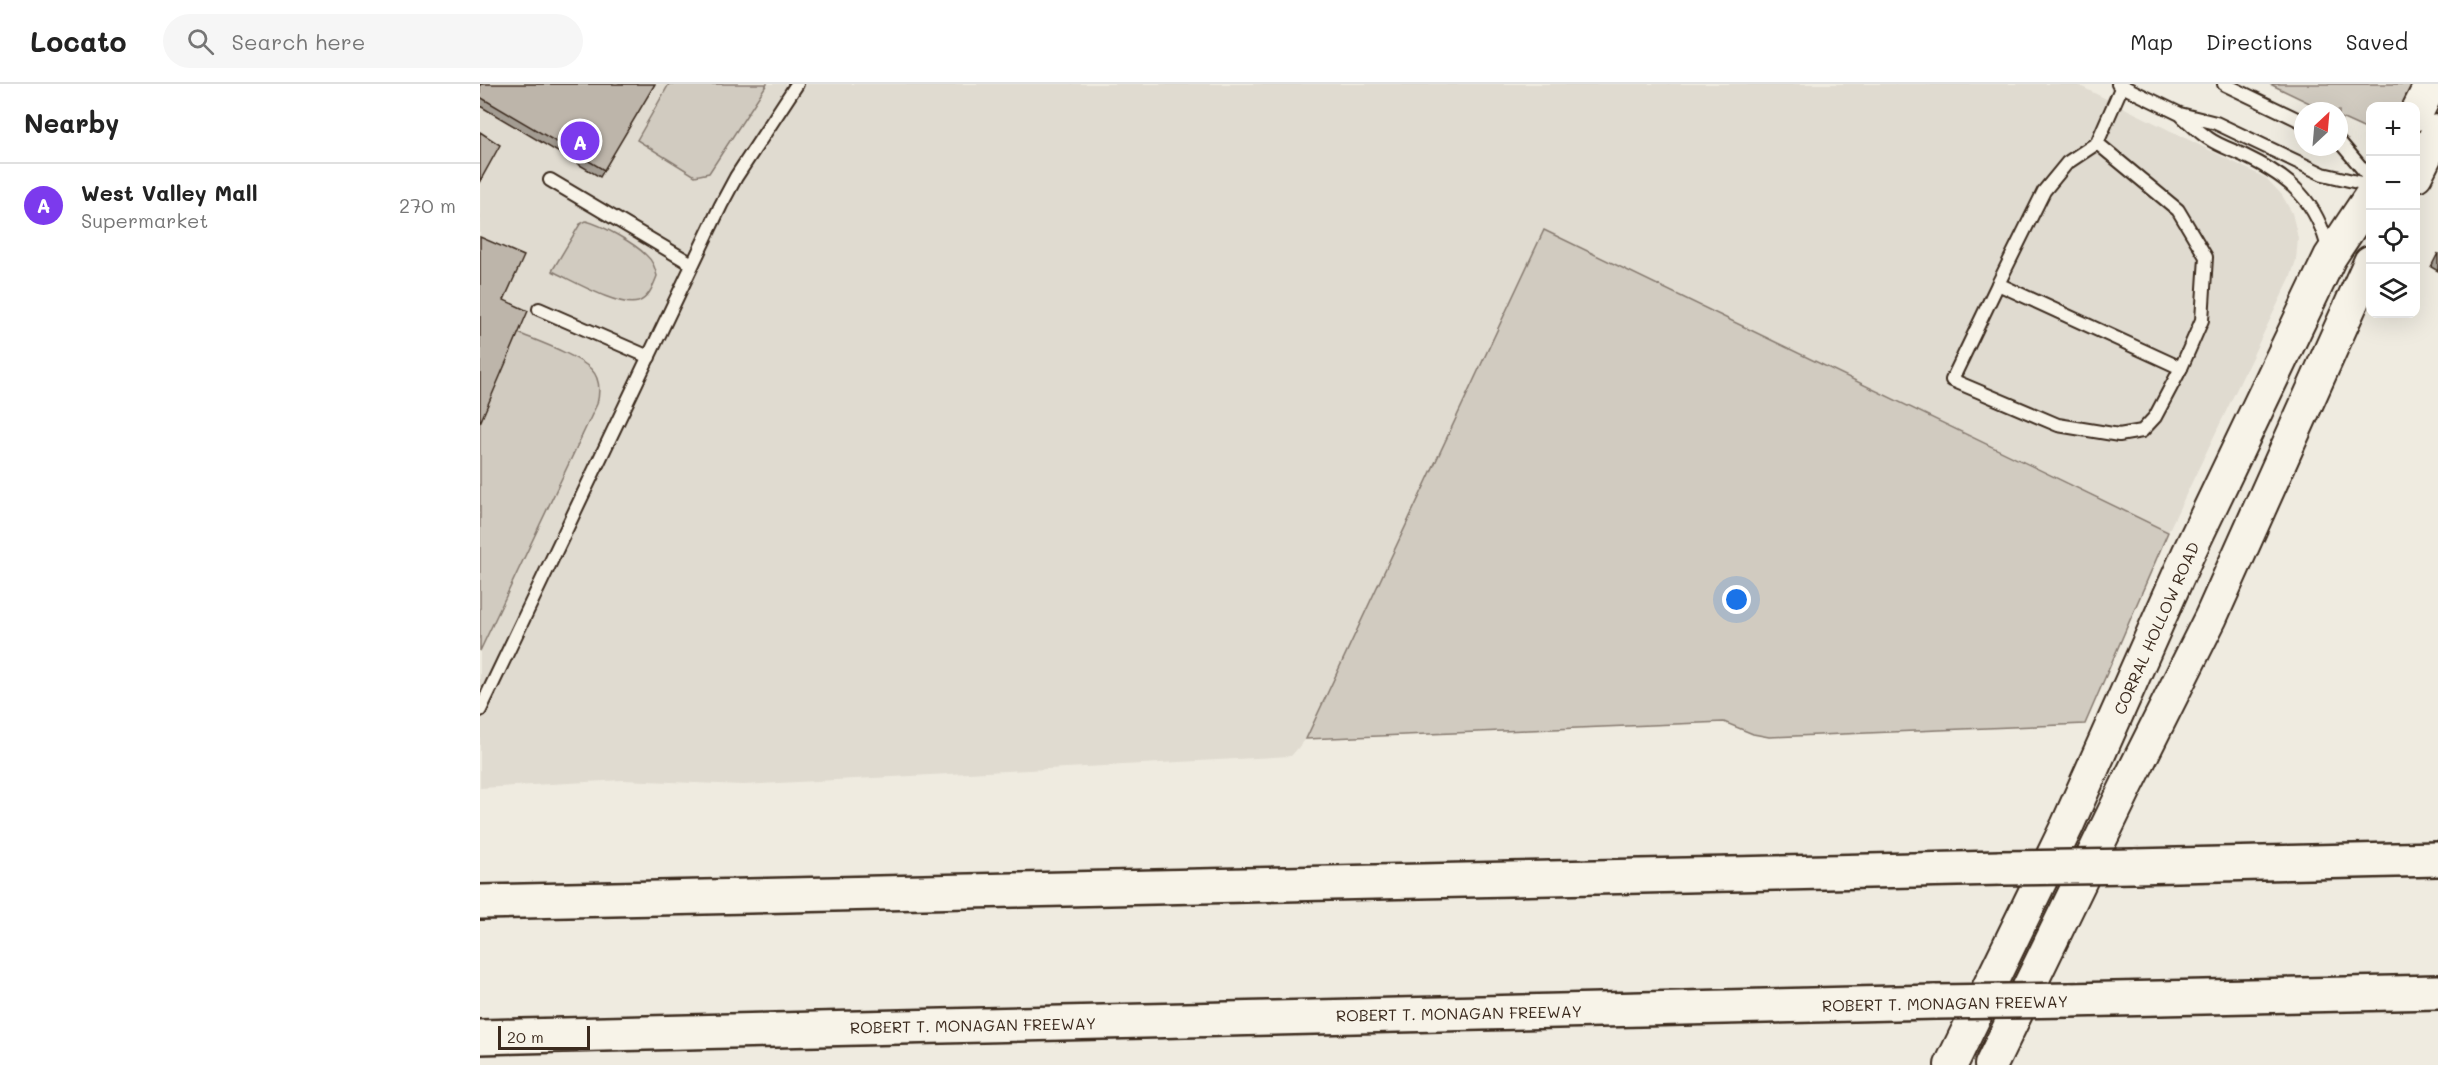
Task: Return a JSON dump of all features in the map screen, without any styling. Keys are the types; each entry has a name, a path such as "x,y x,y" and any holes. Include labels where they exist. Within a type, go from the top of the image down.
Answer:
{"highway":[{"path":"480,902 2438,859"},
{"name":"ROBERT T. MONAGAN FREEWAY","path":"480,1037 2438,992"}],"street":[{"path":"2420,105 2431,84"},
{"path":"2420,165 2438,131"},
{"name":"CORRAL HOLLOW ROAD","path":"1951,1065 2067,826 2188,554 2330,257 2366,203"},
{"path":"1991,1065 2211,617 2369,264"}],"lane":[{"path":"480,711 692,264 736,177 797,84"},
{"path":"2224,84 2294,118"},
{"path":"2097,143 2178,210 2206,257 2202,320 2181,368 2149,424 2142,431 2119,435 2058,425 1952,380 2044,191 2067,163 2097,143 2120,85 2180,114 2216,123 2323,174 2366,184"},
{"path":"2180,114 2208,138 2266,166 2287,179 2306,199 2320,222 2330,257"},
{"path":"2348,152 2366,173"},
{"path":"550,180 692,264"},
{"path":"1998,284 2181,368"},
{"path":"539,309 649,357"}],"shaded area":[{"path":"480,84 2076,84 2266,178 2282,195 2292,213 2298,238 2296,260 2291,276 2168,532 1544,230 1306,739 1291,756 743,785 623,780 480,788"},
{"path":"669,84 767,84 709,173 695,176 637,140"},
{"path":"2270,84 2417,84 2406,102 2366,102 2366,129 2348,121 2348,102 2307,102"},
{"path":"586,221 626,240 641,250 650,260 657,276 645,298 630,303 619,301 552,271 580,224"},
{"path":"1544,230 2168,532 2085,724 1769,737 1753,734 1724,722 1306,739"},
{"path":"518,333 585,364 597,377 599,395 597,404 480,651 480,420"}],"building":[{"path":"480,84 655,84 604,170 480,97"},
{"path":"480,132 500,145 480,181"},
{"path":"480,237 524,256 504,300 528,311 480,423"}],"place":[{"name":"West Valley Mall","path":"580,141"}]}
